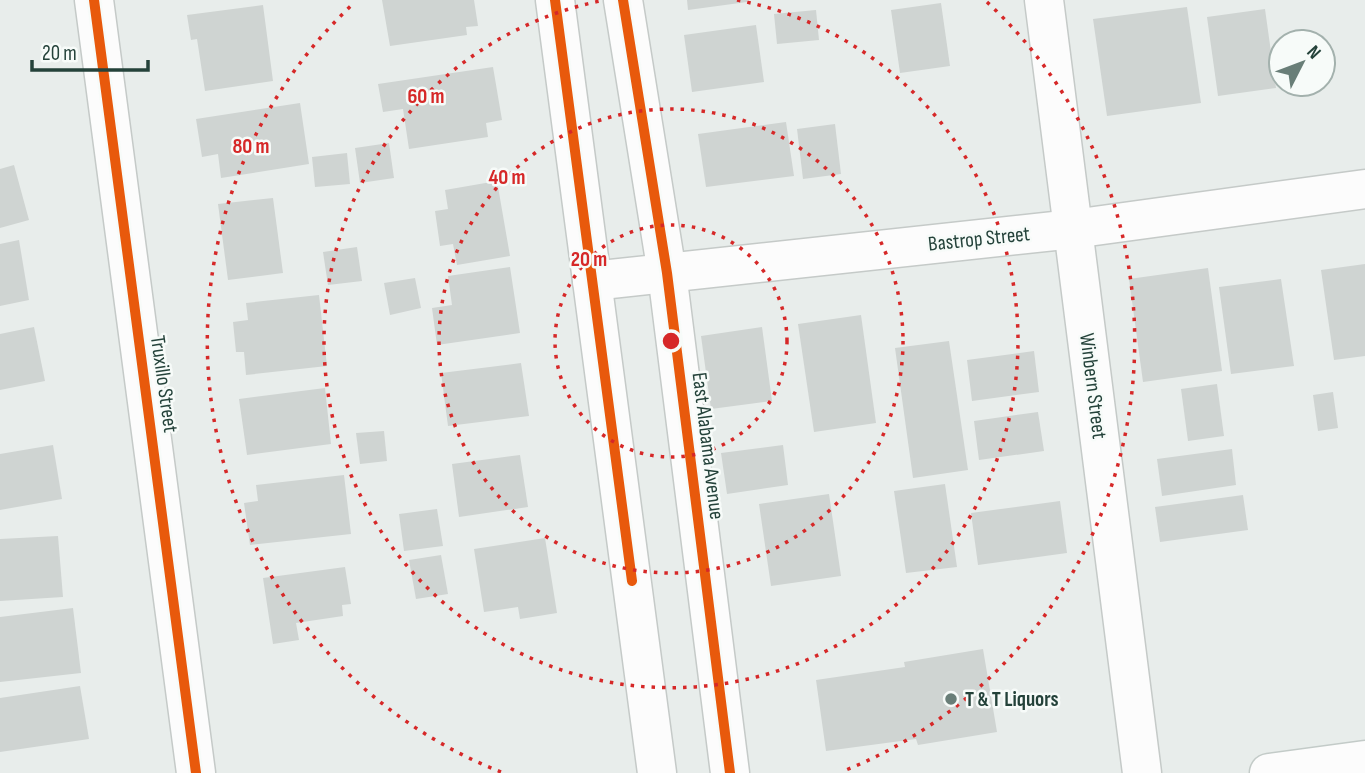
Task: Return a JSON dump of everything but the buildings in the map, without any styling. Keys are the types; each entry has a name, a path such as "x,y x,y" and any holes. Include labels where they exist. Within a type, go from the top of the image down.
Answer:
{"street":[{"name":"Truxillo Street","path":"94,0 196,773"},
{"path":"555,0 657,773"},
{"name":"East Alabama Avenue","path":"623,0 667,273 730,773"},
{"name":"Winbern Street","path":"1044,0 1142,773"},
{"name":"Bastrop Street","path":"593,281 1073,229 1365,189"},
{"path":"1269,773 1365,760"}],"cycle path":[{"path":"94,0 196,773"},
{"path":"555,0 632,581"},
{"path":"623,0 667,273 730,773"}],"place":[{"name":"T & T Liquors","path":"951,699"}]}
